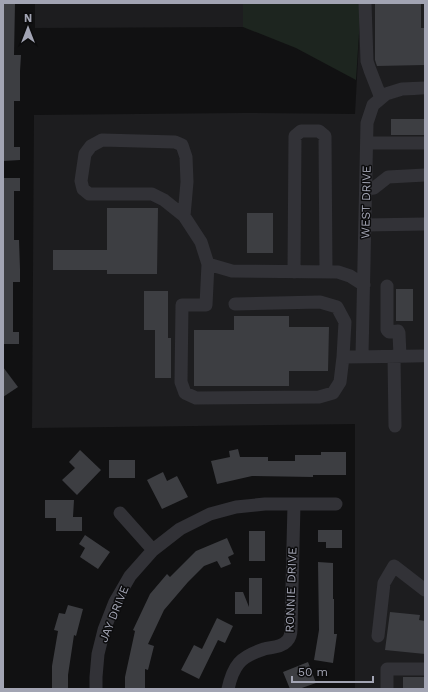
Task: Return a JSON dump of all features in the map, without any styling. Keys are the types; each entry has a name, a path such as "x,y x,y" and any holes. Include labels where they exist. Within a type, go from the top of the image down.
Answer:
{"street":[{"path":"365,3 367,61 381,98 386,94 402,89 425,88"},
{"name":"WEST DRIVE","path":"362,356 367,123 373,105 381,98"},
{"path":"294,272 295,136 300,131 319,131 324,136 326,272"},
{"path":"184,216 187,182 186,157 182,144 175,142 102,140 91,146 85,154 82,181 83,189 89,194 152,194 164,200 184,216 200,242 208,264 206,305 182,305 181,382 185,392 196,398 319,397 333,393 340,382 343,357 344,322 337,307 320,302 235,304"},
{"path":"367,143 425,143"},
{"path":"366,189 374,188 388,177 425,175"},
{"path":"365,225 425,224"},
{"path":"208,264 232,271 338,272 350,276 364,286"},
{"path":"387,286 387,330 389,332 398,331 399,333 395,426"},
{"path":"343,357 425,356"},
{"name":"JAY DRIVE","path":"96,689 98,654 104,630 116,602 130,576 154,550 180,529 210,514 236,507 265,504 336,504"},
{"name":"RONNIE DRIVE","path":"228,689 231,676 239,663 252,653 279,646 286,642 290,637 294,504"},
{"path":"120,513 154,550"},
{"path":"378,636 384,583 394,566 425,590"},
{"path":"387,689 387,669 425,669"}],"shaded area":[{"path":"35,3 243,3 243,27 35,28"},
{"path":"243,3 361,3 356,80 296,48 243,27"},
{"path":"361,3 425,3 425,82 369,101 357,362 425,363 425,689 355,689 355,424 32,428 34,115 242,113 355,114"},
{"path":"403,95 425,95 425,350 368,350 373,124 377,109 388,100"}],"building":[{"path":"3,3 15,3 14,55 21,55 20,101 14,101 14,147 20,147 20,160 3,161"},
{"path":"375,3 421,3 421,28 424,28 424,65 377,66 375,60"},
{"path":"391,119 425,119 425,135 391,135"},
{"path":"3,178 20,178 20,191 14,191 14,240 19,240 20,282 13,282 13,332 19,332 19,344 3,344"},
{"path":"107,208 158,208 157,274 107,274 107,270 53,270 53,250 107,250"},
{"path":"247,213 273,213 273,253 247,253"},
{"path":"396,289 413,289 413,321 396,321"},
{"path":"144,291 168,291 168,338 171,338 171,378 155,378 155,330 144,330"},
{"path":"234,316 289,316 289,327 329,327 328,371 289,371 289,386 194,386 194,330 234,330"},
{"path":"3,367 18,387 3,397"},
{"path":"238,449 240,457 268,457 268,461 295,461 295,455 321,455 321,452 346,452 346,475 313,475 313,477 252,476 217,484 211,461 230,457 229,451"},
{"path":"80,450 101,470 77,495 62,480 75,468 69,462"},
{"path":"109,460 135,460 135,478 109,478"},
{"path":"163,472 167,481 177,476 188,497 162,509 147,480"},
{"path":"45,500 74,500 73,517 82,517 82,531 56,531 56,518 45,518"},
{"path":"318,530 342,530 342,548 326,548 326,542 318,542"},
{"path":"249,531 265,531 265,561 249,561"},
{"path":"85,535 110,552 98,569 80,557 85,548 79,544"},
{"path":"227,538 234,554 228,557 231,564 221,568 217,561 204,566 164,610 148,644 154,646 148,670 145,669 145,689 125,689 125,677 135,631 133,630 150,594 167,574 170,577 196,551"},
{"path":"318,562 333,563 334,634 337,634 333,663 314,660 319,630"},
{"path":"249,578 262,578 262,614 235,614 235,592 243,592 249,607"},
{"path":"68,605 83,609 76,636 74,635 68,675 68,689 52,689 52,666 58,631 54,630 59,613 65,614"},
{"path":"390,612 420,615 419,620 425,621 425,654 385,650"},
{"path":"217,618 233,626 225,643 218,640 199,679 181,670 194,645 202,649"},
{"path":"308,662 316,683 299,689 290,689 283,672"},
{"path":"403,677 425,677 425,689 403,689"}]}
